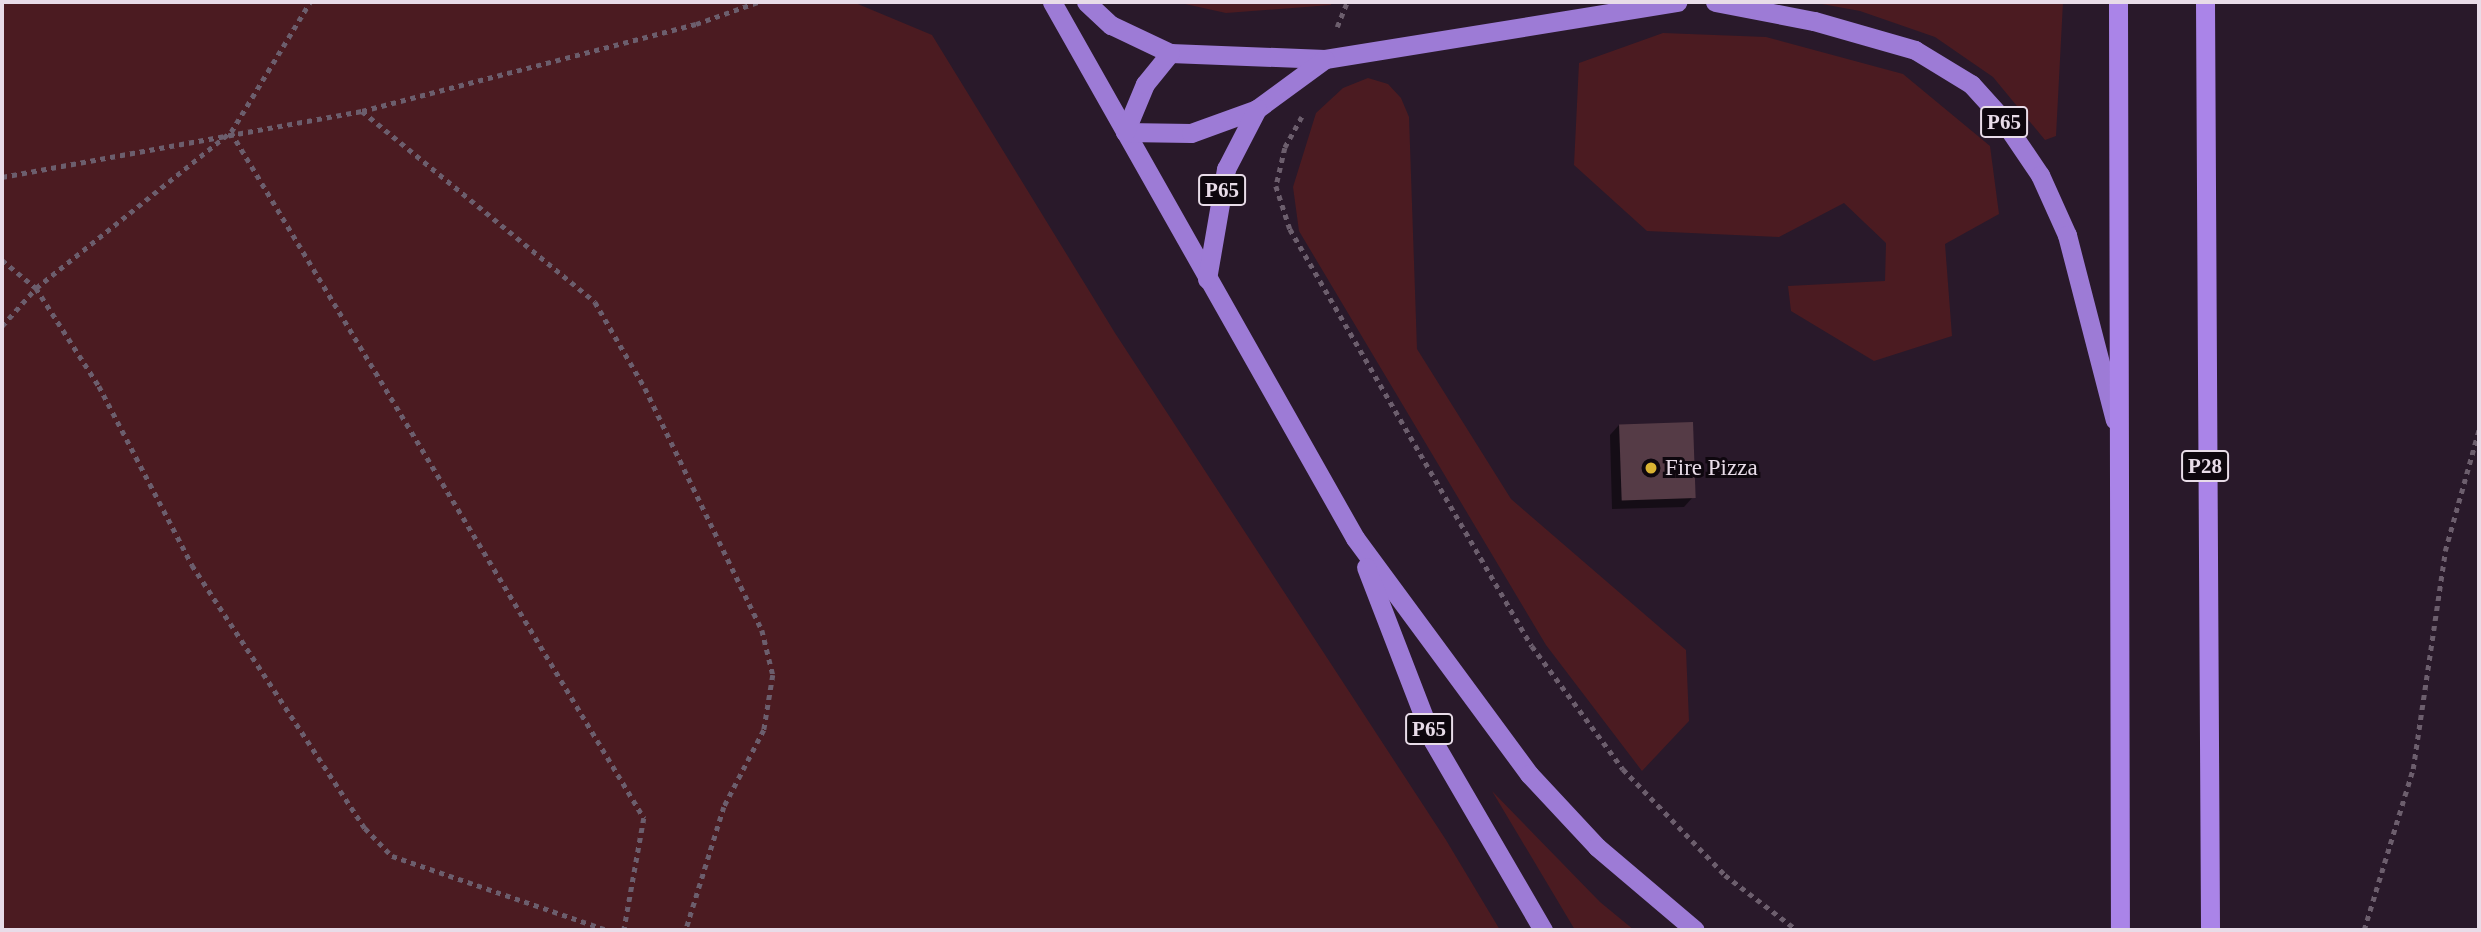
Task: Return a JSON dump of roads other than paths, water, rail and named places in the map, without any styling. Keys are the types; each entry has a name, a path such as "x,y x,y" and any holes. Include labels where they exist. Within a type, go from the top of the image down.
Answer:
{"highway":[{"path":"2118,2 2115,421 2120,930"},
{"name":"Р28","path":"2205,2 2210,930"}],"main road":[{"name":"Р65","path":"1052,2 1355,538 1529,774 1597,847 1695,930"},
{"path":"1086,2 1111,25 1170,53 1145,85 1125,132"},
{"name":"Р65","path":"1170,53 1325,59 1677,2"},
{"name":"Р65","path":"1715,2 1814,21 1915,50 1978,92 2040,175 2067,235 2115,421"},
{"name":"Р65","path":"1125,132 1191,133 1257,109 1325,59"},
{"name":"Р65","path":"1207,279 1226,169 1257,109"},
{"name":"Р65","path":"1355,538 1433,741 1543,930"}],"place":[{"name":"Fire Pizza","path":"1651,468"}]}
